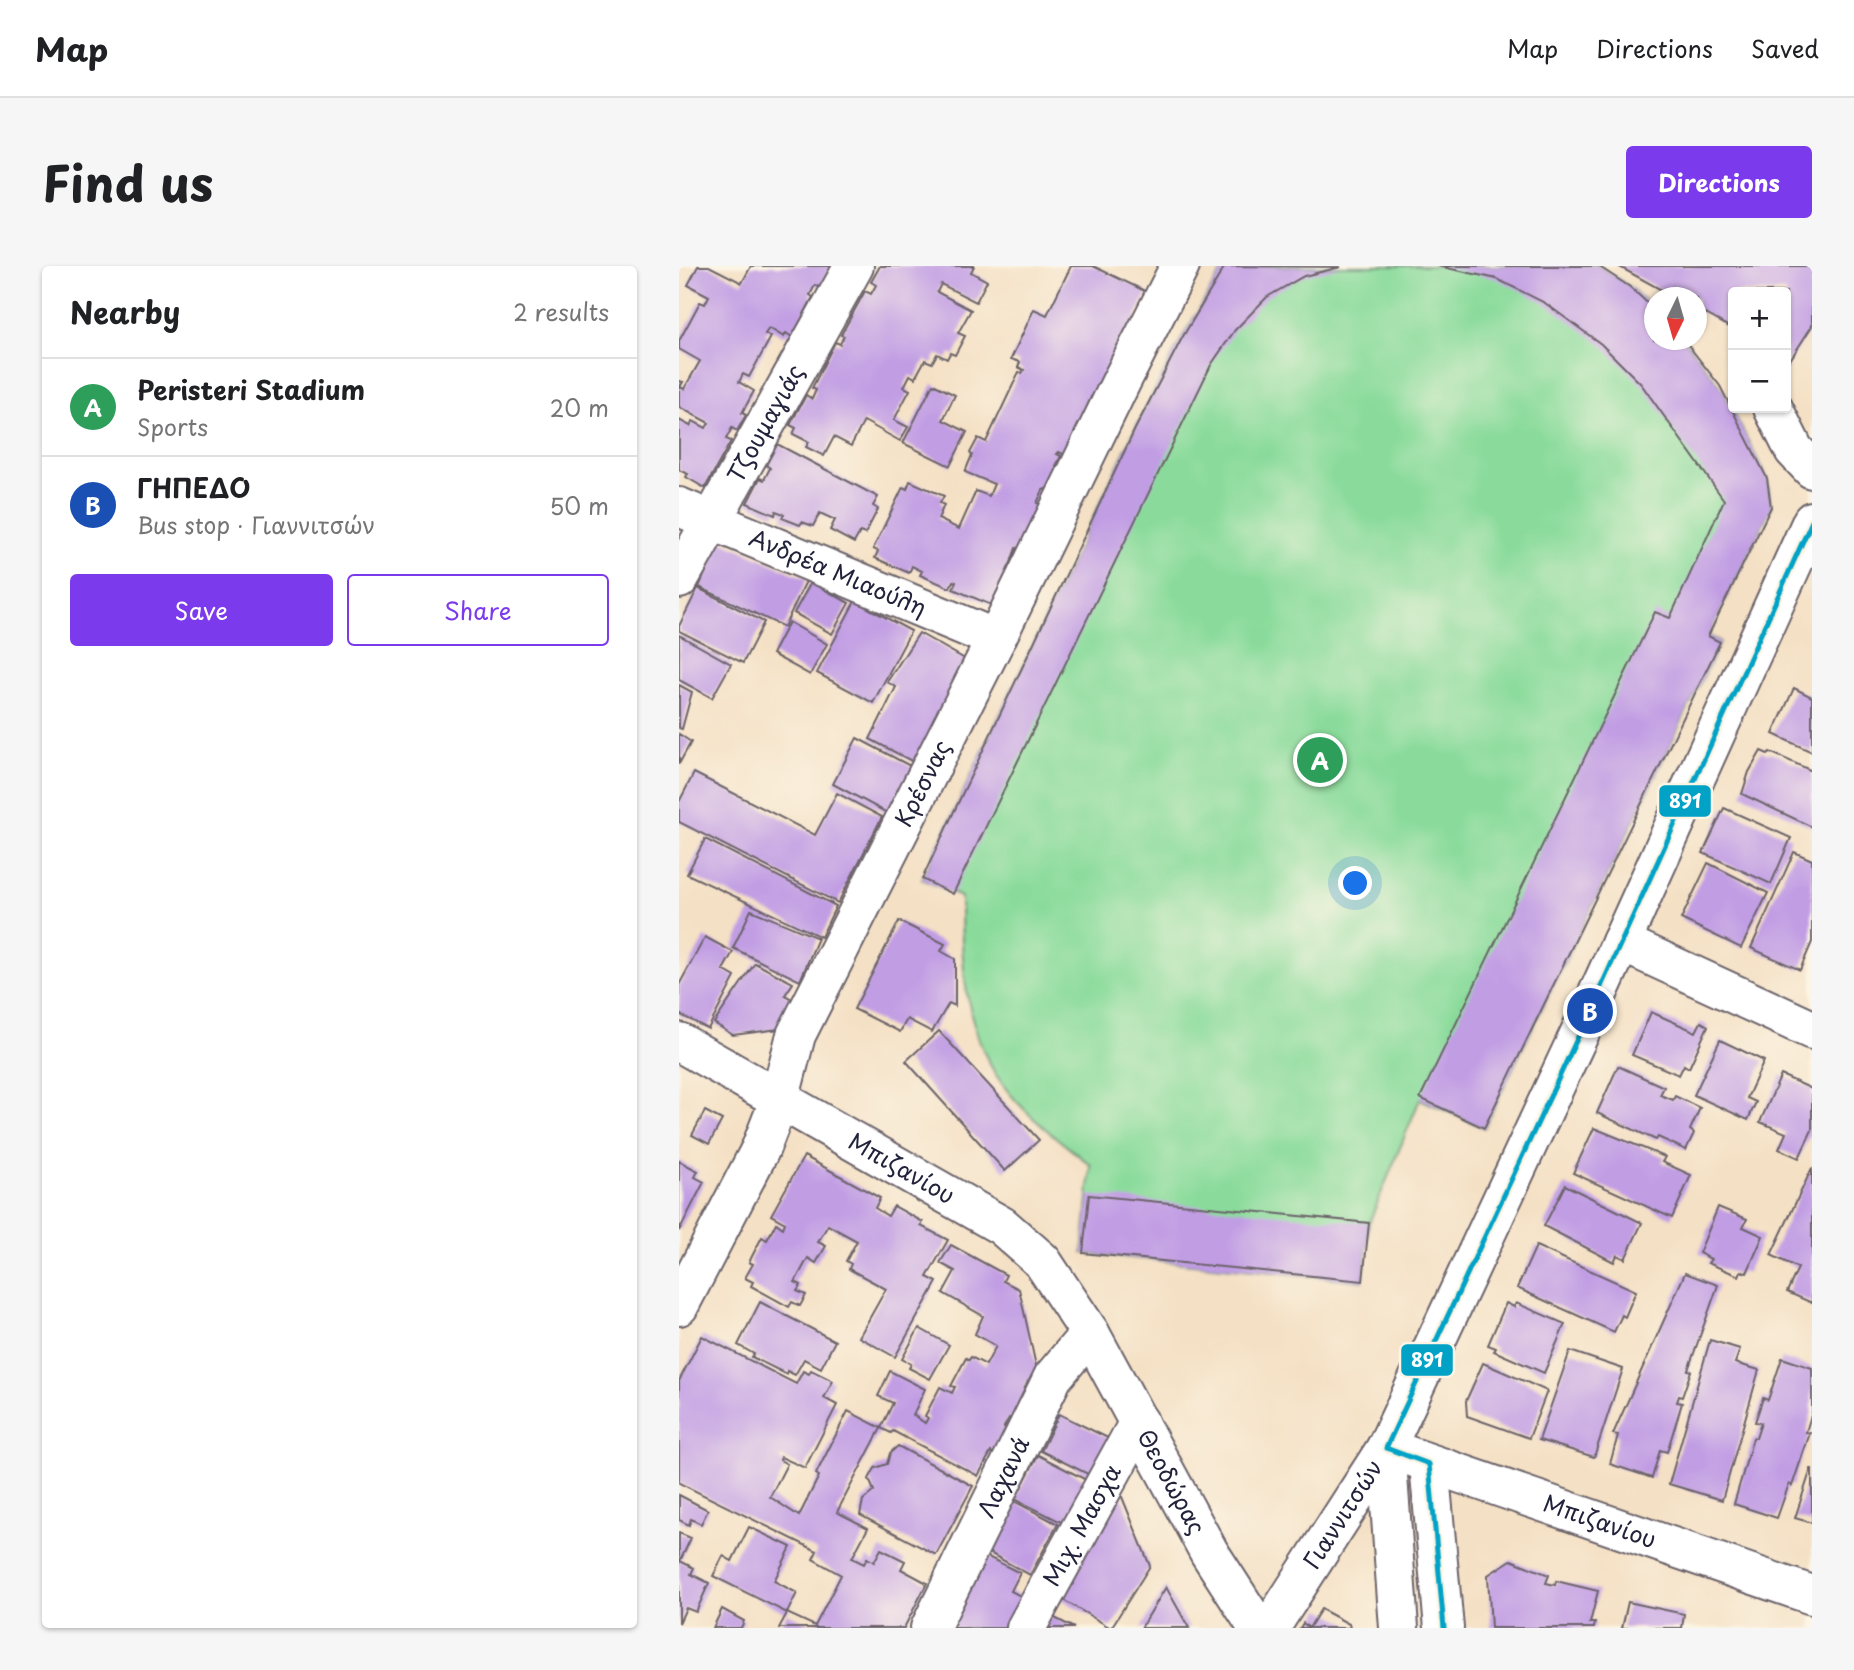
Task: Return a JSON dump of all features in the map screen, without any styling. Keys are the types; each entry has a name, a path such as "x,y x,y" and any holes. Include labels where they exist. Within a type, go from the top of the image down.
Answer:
{"street":[{"name":"Τζουμαγιάς","path":"679,579 696,514 854,266"},
{"name":"Κρέσνας","path":"679,1306 760,1150 779,1101 796,1035 1180,266"},
{"path":"1776,413 1794,450 1812,470"},
{"name":"Ανδρέα Μιαούλη","path":"696,514 996,639"},
{"name":"Γιαννιτσών","path":"1270,1628 1386,1448 1590,1011 1812,521"},
{"path":"1621,942 1812,1030"},
{"name":"Μπιζανίου","path":"679,1042 1002,1226 1042,1261 1090,1333"},
{"name":"Θεοδώρας","path":"1090,1333 1209,1552 1258,1628"},
{"name":"Λαχανά","path":"929,1628 1053,1377 1090,1333"},
{"name":"Μιχ. Μασχα","path":"1026,1628 1139,1422"},
{"path":"1386,1448 1399,1628"},
{"name":"Μπιζανίου","path":"1386,1448 1812,1595"},
{"path":"1430,1464 1444,1628"}],"green space":[{"path":"1225,266 1598,266 1644,300 1644,350 1692,350 1720,386 1728,402 1728,413 1734,413 1767,478 1771,507 1708,635 1720,642 1484,1128 1420,1099 1369,1223 1363,1281 1083,1253 1091,1165 1029,1114 995,1074 983,1051 968,1001 962,949 961,897 922,879 1135,429 1182,338"}],"building":[{"path":"698,266 709,266 742,283 751,266 833,266 821,288 815,285 810,295 813,297 792,337 786,333 784,337 769,328 765,334 771,337 749,377 743,374 739,382 754,391 742,413 746,415 737,431 732,428 726,439 731,441 705,488 679,470 679,420 690,426 693,421 706,428 709,423 679,407 679,381 683,382 680,387 684,389 700,361 679,349 679,341 700,302 705,304 709,296 688,285"},
{"path":"880,266 974,266 971,272 987,281 976,302 941,284 937,292 971,310 958,333 965,336 955,355 950,353 947,359 937,354 932,363 925,360 915,378 910,375 904,387 910,390 894,420 908,427 900,441 864,421 851,446 834,437 824,456 806,447 809,442 793,434 796,428 790,425 806,395 812,399 816,390 812,388 835,342 840,344 844,336 841,335 865,291 871,294 876,285 871,282"},
{"path":"1071,266 1093,266 1147,292 1098,401 1091,397 1087,407 1090,408 1067,456 1059,452 1057,454 1061,456 1056,466 1057,477 1053,486 1043,490 1037,503 1044,506 1023,551 1016,548 1012,559 1017,561 996,607 953,589 956,582 953,581 950,588 920,575 922,571 912,566 909,573 875,558 878,551 873,549 903,487 907,489 910,481 944,496 940,503 944,505 938,519 959,529 976,491 989,496 994,484 965,472 972,455 970,453 978,438 986,442 1019,372 1024,370 1018,367 1020,362 1011,359 1034,309 1047,315"},
{"path":"1225,266 1341,267 1304,276 1267,297 1235,330 1211,365 953,894 922,879 1135,429 1182,338"},
{"path":"1438,266 1598,266 1630,287 1644,300 1644,350 1692,350 1720,386 1728,402 1728,413 1734,413 1767,478 1771,507 1708,636 1720,642 1484,1128 1420,1098 1655,612 1670,618 1724,500 1641,384 1601,344 1545,303 1497,279"},
{"path":"1618,266 1812,266 1812,326 1791,358 1791,287 1728,287 1728,326 1707,315 1707,287 1656,287"},
{"path":"933,384 955,395 943,420 967,432 950,466 903,443"},
{"path":"777,444 878,497 873,506 878,509 865,534 860,532 854,543 830,530 835,520 820,513 813,526 802,522 800,525 782,518 784,514 776,511 775,515 747,503 760,478 764,480 770,468 766,465"},
{"path":"719,540 807,579 784,627 699,587"},
{"path":"811,582 849,603 832,634 794,613"},
{"path":"698,588 764,622 743,663 679,631"},
{"path":"855,601 911,631 873,703 817,673"},
{"path":"789,622 827,644 810,675 772,654"},
{"path":"919,633 970,662 917,764 870,739 896,687 887,682"},
{"path":"679,635 731,664 712,698 679,680"},
{"path":"679,685 692,692 682,729 679,728"},
{"path":"1794,688 1812,697 1812,752 1773,734"},
{"path":"679,734 691,742 679,764"},
{"path":"857,738 914,768 889,814 833,784"},
{"path":"1761,751 1768,754 1770,752 1812,771 1812,827 1742,794 1749,772"},
{"path":"694,773 815,835 837,793 882,817 838,903 679,822 679,802"},
{"path":"1724,808 1791,838 1771,884 1703,853"},
{"path":"705,839 836,906 821,937 687,874"},
{"path":"1794,852 1812,860 1812,942 1800,970 1751,948"},
{"path":"1708,863 1768,893 1741,948 1681,919"},
{"path":"751,910 818,938 800,981 733,948"},
{"path":"899,921 945,944 941,951 955,959 955,1006 949,1003 932,1032 907,1019 900,1032 854,1009"},
{"path":"705,937 733,952 723,970 735,977 708,1029 679,1014 679,985"},
{"path":"755,963 793,983 785,995 794,1000 779,1029 733,1035 714,1023"},
{"path":"1651,1012 1696,1032 1701,1022 1708,1026 1689,1068 1684,1065 1679,1075 1632,1055"},
{"path":"939,1031 1039,1140 1005,1171 906,1061"},
{"path":"1720,1040 1764,1061 1747,1098 1756,1102 1748,1120 1694,1095"},
{"path":"1618,1066 1664,1087 1660,1095 1673,1100 1675,1096 1700,1108 1690,1130 1694,1133 1686,1150 1658,1137 1656,1140 1597,1113"},
{"path":"1781,1075 1812,1089 1812,1130 1799,1158 1779,1149 1786,1133 1760,1122"},
{"path":"705,1111 722,1120 709,1144 692,1135"},
{"path":"1594,1128 1665,1157 1662,1162 1691,1175 1672,1218 1573,1173"},
{"path":"804,1156 880,1198 875,1208 888,1216 894,1206 923,1222 921,1226 948,1240 927,1277 937,1282 895,1357 859,1337 886,1289 849,1269 851,1264 846,1261 857,1241 828,1225 818,1242 826,1246 816,1263 808,1258 795,1282 801,1285 797,1291 806,1295 800,1306 792,1302 789,1307 751,1286 753,1282 745,1278 753,1264 749,1262 762,1237 767,1240 776,1223 783,1228 785,1223 771,1215"},
{"path":"679,1161 698,1171 695,1177 704,1182 679,1231"},
{"path":"1812,1168 1812,1303 1787,1292 1798,1268 1771,1255"},
{"path":"1565,1185 1642,1223 1625,1259 1617,1255 1614,1262 1544,1226"},
{"path":"1089,1195 1369,1223 1363,1281 1083,1253"},
{"path":"1718,1207 1747,1219 1743,1227 1763,1236 1747,1273 1741,1271 1739,1276 1708,1263 1711,1259 1699,1253"},
{"path":"951,1245 1006,1275 1003,1281 1019,1289 1038,1375 1033,1385 1028,1381 1024,1390 1030,1393 1015,1421 1009,1418 1004,1427 1011,1430 997,1456 991,1452 978,1476 893,1431 891,1433 881,1428 893,1403 878,1396 890,1371 925,1389 913,1415 925,1423 928,1418 925,1416 940,1387 952,1393 955,1387 951,1386 966,1358 969,1360 971,1357 986,1365 996,1346 975,1334 983,1316 943,1293 955,1271 940,1263"},
{"path":"1536,1246 1636,1291 1625,1317 1622,1315 1614,1332 1517,1288"},
{"path":"1685,1273 1718,1285 1688,1370 1691,1371 1682,1397 1679,1396 1677,1402 1682,1403 1667,1452 1660,1450 1652,1478 1610,1464 1618,1435 1613,1434"},
{"path":"760,1302 835,1341 821,1368 804,1359 795,1375 787,1371 786,1374 752,1357 754,1354 738,1345"},
{"path":"1506,1303 1514,1307 1516,1303 1565,1324 1544,1373 1494,1351 1496,1348 1488,1345"},
{"path":"919,1328 949,1345 930,1379 909,1368 911,1364 902,1359"},
{"path":"702,1336 796,1384 803,1371 809,1374 811,1370 833,1381 824,1398 837,1405 805,1468 781,1457 780,1460 787,1464 770,1497 799,1516 819,1476 816,1474 848,1411 881,1428 837,1512 868,1528 852,1558 864,1564 867,1558 874,1562 881,1549 905,1561 901,1569 927,1583 904,1628 779,1628 787,1613 815,1626 841,1575 813,1559 817,1551 679,1483 679,1381"},
{"path":"1710,1340 1740,1349 1735,1363 1759,1370 1722,1500 1669,1484"},
{"path":"1570,1351 1623,1369 1594,1457 1539,1440"},
{"path":"1782,1358 1812,1368 1812,1412 1806,1432 1810,1433 1792,1486 1789,1484 1777,1518 1734,1504 1753,1438 1756,1438 1761,1423 1755,1422 1763,1398 1768,1400"},
{"path":"1483,1363 1547,1391 1529,1438 1467,1416 1466,1401"},
{"path":"1059,1414 1114,1441 1096,1478 1041,1451"},
{"path":"898,1446 973,1486 936,1555 860,1515 863,1500 874,1491 869,1479 875,1468 887,1464 890,1453"},
{"path":"1038,1455 1094,1484 1071,1527 1015,1499"},
{"path":"1812,1469 1812,1523 1795,1518"},
{"path":"1120,1492 1150,1566 1111,1628 1058,1597"},
{"path":"679,1495 708,1510 701,1524 691,1519 689,1525 679,1520"},
{"path":"1014,1501 1058,1524 1030,1575 986,1551"},
{"path":"749,1527 791,1547 774,1581 797,1593 787,1613 713,1576 723,1556 732,1561"},
{"path":"679,1533 691,1538 680,1561 694,1568 691,1574 709,1583 696,1612 686,1608 679,1623"},
{"path":"984,1555 1020,1573 1011,1591 1030,1601 1015,1628 946,1628"},
{"path":"1511,1560 1549,1575 1546,1583 1555,1585 1556,1581 1598,1591 1590,1623 1595,1623 1594,1628 1491,1628 1488,1575"},
{"path":"1166,1587 1189,1628 1141,1628"},
{"path":"1628,1602 1684,1614 1682,1628 1622,1628"},
{"path":"722,1609 744,1621 741,1628 713,1628"},
{"path":"1321,1609 1349,1624 1350,1628 1309,1628"},
{"path":"1051,1616 1074,1628 1045,1628"}],"transit line":[{"name":"891","path":"1444,1628 1429,1464 1386,1448 1590,1011 1812,521"}],"place":[{"name":"Peristeri Stadium","path":"1320,760"},
{"name":"ΓΗΠΕΔΟ","path":"1590,1011"}]}
